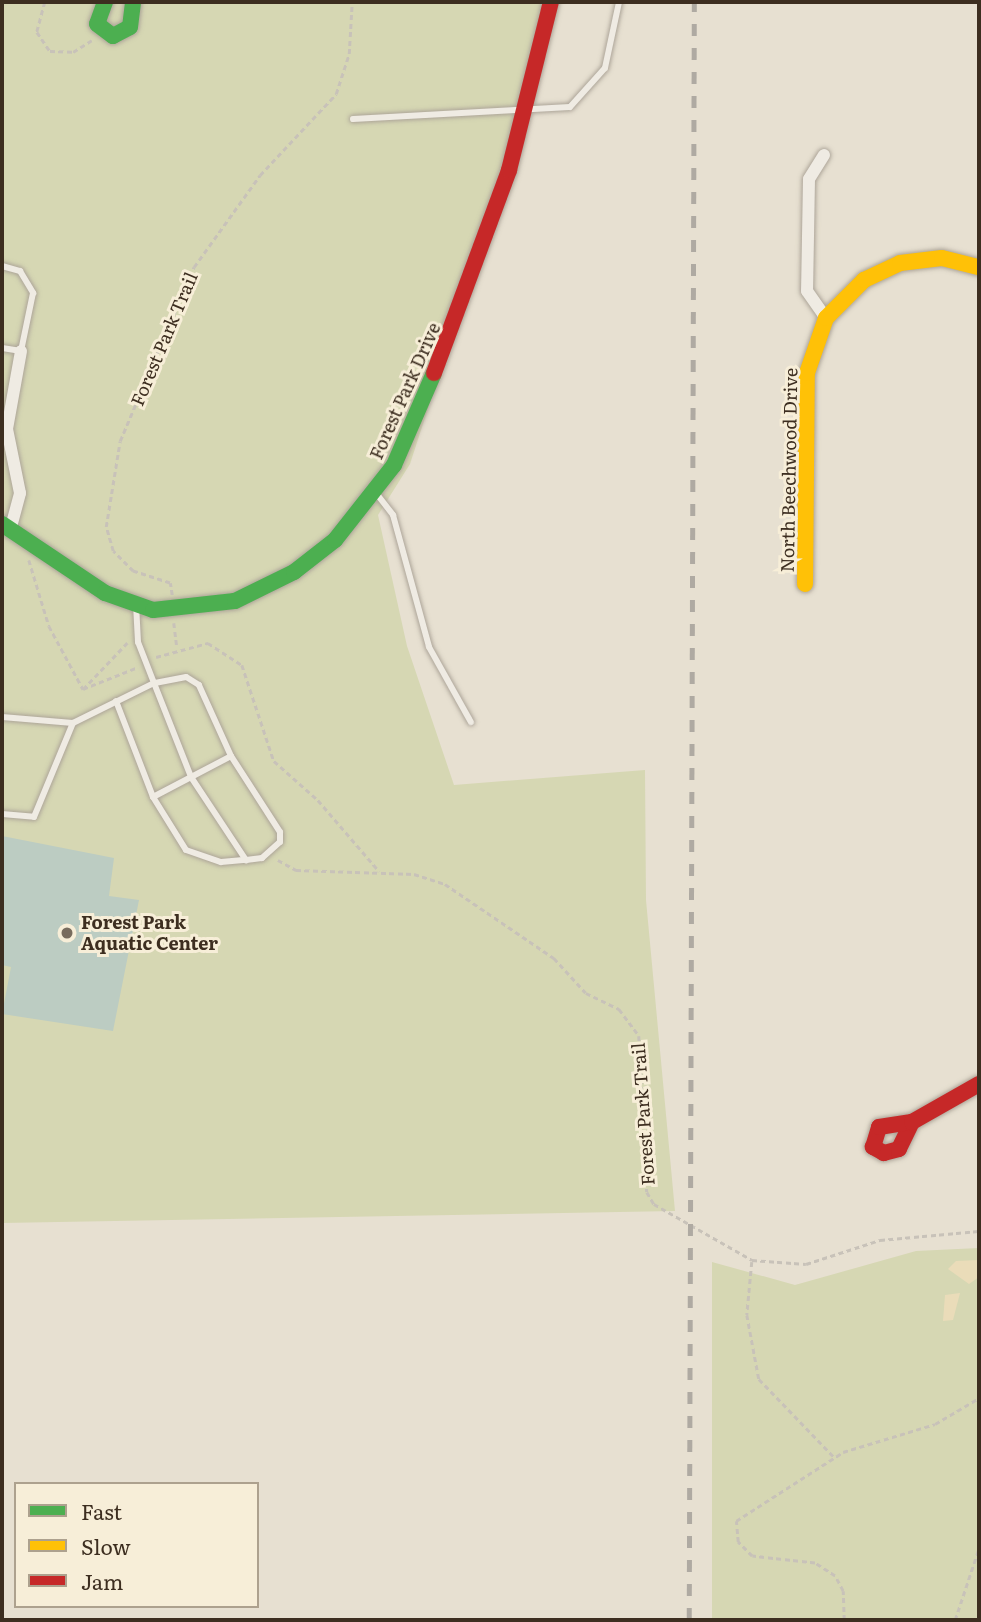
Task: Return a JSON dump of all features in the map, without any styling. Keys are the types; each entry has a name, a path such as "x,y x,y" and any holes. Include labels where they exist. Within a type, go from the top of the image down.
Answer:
{"street":[{"path":"105,2 97,24 113,36 130,27 133,2"},
{"name":"Forest Park Drive","path":"7,525 88,583 136,608 172,610 235,601 294,572 335,540 376,493 394,465 459,316 524,110 551,2"},
{"path":"824,155 808,179 806,278 809,299 825,318 864,280 900,263 942,258 979,267"},
{"name":"North Beechwood Drive","path":"805,584 807,373 825,318"},
{"path":"7,525 20,493 7,429 21,351"},
{"path":"912,1122 979,1084"}],"lane":[{"path":"353,118 563,109 584,95 605,68 619,2"},
{"path":"2,266 32,282 21,351 2,348"},
{"path":"376,493 393,515 429,647 471,722"},
{"path":"136,608 138,642 191,777 246,860"},
{"path":"2,717 73,723 116,701 154,683 193,679 231,756 280,832 272,854 246,860 203,859 186,850 153,797 116,701"},
{"path":"2,814 34,817 73,723"},
{"path":"153,797 231,756"}],"path":[{"path":"45,2 37,32 50,51 74,52 93,39"},
{"name":"Forest Park Trail","path":"177,647 170,583 133,570 113,551 106,527 120,441 194,267 261,175 336,94 349,54 352,2"},
{"path":"23,552 37,573 55,640 83,689"},
{"path":"83,689 110,654 138,642"},
{"path":"83,689 177,647 208,643 242,664 274,761 318,800 379,871"},
{"name":"Forest Park Trail","path":"278,860 315,873 379,871 414,874 464,894 554,958 586,993 631,1019 639,1036 647,1192 654,1204 752,1261 806,1264 880,1240 979,1231"},
{"path":"752,1261 747,1315 759,1379 834,1457"},
{"path":"844,1620 844,1591 835,1576 815,1563 752,1556 734,1529 740,1518 834,1457 935,1424 979,1398"},
{"path":"956,1620 979,1548"}],"green space":[{"path":"2,2 560,2 410,464 378,515 407,646 454,785 645,770 646,900 675,1211 2,1223"},
{"path":"979,1248 979,1620 712,1620 712,1262 795,1285 916,1251"}],"sand":[{"path":"979,1260 979,1277 969,1284 948,1269 956,1261"},
{"path":"960,1293 953,1320 943,1321 945,1295"}],"shaded area":[{"name":"Forest Park Aquatic Center","path":"2,836 114,858 109,896 139,900 113,1031 2,1014 11,967 2,965"}],"railway":[{"path":"689,1620 694,2"}],"traffic: fast":[{"path":"105,2 97,24 113,36 130,27 133,2"},
{"path":"2,524 105,593 153,610 235,601 294,572 335,540 394,465 434,373"}],"traffic: slow":[{"path":"805,584 807,373 826,318 864,280 900,263 942,258 979,267"}],"traffic: jam":[{"path":"434,373 509,170 551,2"},
{"path":"912,1122 899,1149 884,1153 873,1147 879,1127 912,1122 979,1084"}],"place":[{"name":"Forest Park Aquatic Center","path":"67,933"}]}
